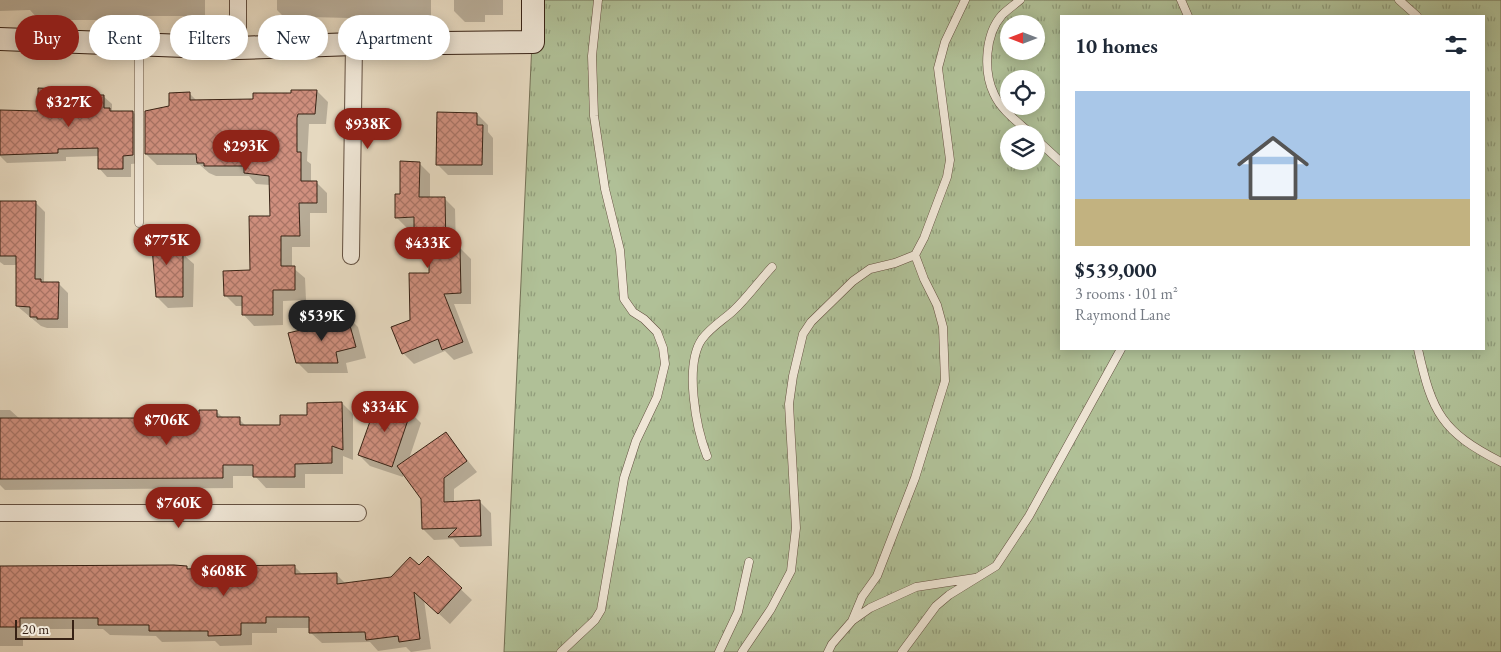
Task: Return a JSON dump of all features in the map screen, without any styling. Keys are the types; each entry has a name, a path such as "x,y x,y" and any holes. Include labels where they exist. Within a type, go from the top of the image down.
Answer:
{"street":[{"path":"238,0 238,15"},
{"path":"450,43 533,42 533,0"},
{"path":"0,39 89,42"},
{"path":"248,48 338,45"},
{"path":"351,256 354,60"},
{"path":"0,513 358,513"}],"lane":[{"path":"561,652 595,620 601,610 624,478 636,441 657,397 665,364 663,348 656,332 644,319 633,312 624,299 620,250 605,189 594,116 592,56 598,0"},
{"path":"852,621 862,597 877,576 898,526 916,478 945,381 943,327 937,304 924,280 916,255 947,177 950,160 949,142 938,68 948,33 965,0"},
{"path":"1020,0 1001,16 992,31 988,50 988,72 994,94 1008,112 1022,125"},
{"path":"1181,0 1188,15"},
{"path":"1399,0 1416,15"},
{"path":"139,60 139,223"},
{"path":"1045,147 1060,161"},
{"path":"742,652 771,608 791,571 796,528 789,404 792,376 803,334 827,305 864,273 870,269 895,263 916,255"},
{"path":"707,456 698,430 694,404 696,350 711,329 734,310 772,267"},
{"path":"902,652 936,606 949,595 996,566 1018,533 1120,350"},
{"path":"1418,350 1428,389 1441,418 1457,436 1501,462"},
{"path":"719,652 738,612 749,562"},
{"path":"828,652 832,644 852,621 870,608 916,587 979,577"}],"green space":[{"path":"532,0 1501,0 1501,652 504,652 532,42"}],"building":[{"path":"38,88 61,89 61,95 104,95 104,108 110,108 110,111 133,111 133,155 123,156 123,169 98,169 98,148 58,149 58,153 0,155 0,110 38,111"},
{"path":"291,90 317,90 315,114 298,114 297,152 301,152 301,181 317,181 317,203 299,203 300,236 281,236 281,266 295,266 295,290 273,290 273,315 242,315 242,296 224,296 223,271 250,270 249,216 270,216 269,176 244,173 244,166 204,166 204,163 197,163 196,154 145,154 145,111 169,106 169,93 190,92 190,100 253,99 253,93 291,93"},
{"path":"437,112 477,113 477,125 483,125 482,165 436,165"},
{"path":"400,161 420,162 419,197 445,197 446,248 460,247 461,293 444,294 463,342 442,350 438,339 402,354 391,327 410,320 409,273 429,273 429,241 414,241 414,217 395,218 395,194 400,194"},
{"path":"0,201 36,201 35,279 41,279 41,282 59,282 58,319 30,317 30,307 16,306 16,256 0,256"},
{"path":"175,233 176,252 183,252 183,297 156,297 151,234"},
{"path":"347,315 356,347 336,352 338,363 296,363 288,333 322,325 322,321"},
{"path":"378,399 411,411 392,467 358,455"},
{"path":"342,402 343,450 332,446 332,463 295,464 295,477 253,477 253,465 223,465 223,478 0,479 0,418 148,418 148,416 199,414 199,410 217,410 217,417 240,417 240,425 280,425 280,415 307,415 307,403"},
{"path":"446,432 467,461 444,478 444,502 480,500 481,536 448,537 457,528 422,529 421,499 397,466"},
{"path":"428,556 462,588 438,614 414,592 420,639 399,642 398,636 366,640 365,632 309,633 309,617 266,617 266,623 241,623 241,635 208,636 208,631 149,631 149,625 98,625 98,618 20,618 20,627 0,627 0,566 174,565 187,566 187,569 220,566 295,565 295,574 337,573 337,584 391,577 410,557 419,565"}]}
